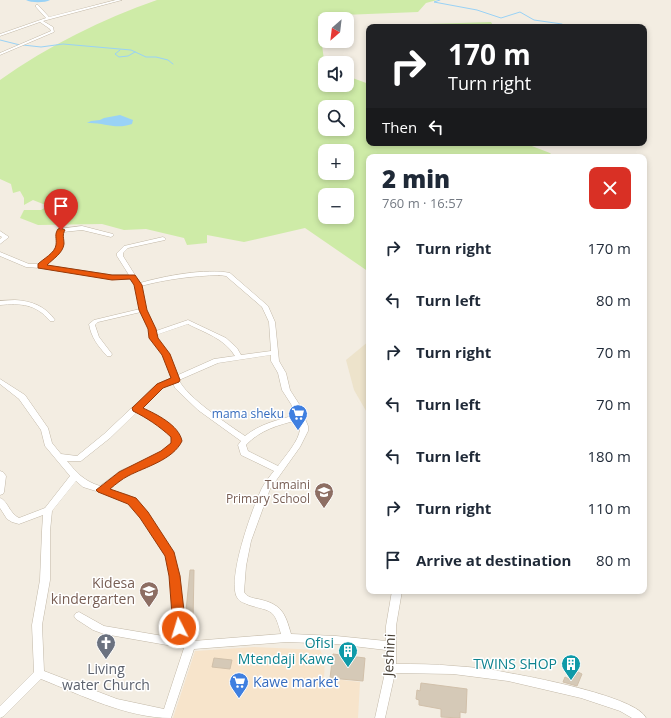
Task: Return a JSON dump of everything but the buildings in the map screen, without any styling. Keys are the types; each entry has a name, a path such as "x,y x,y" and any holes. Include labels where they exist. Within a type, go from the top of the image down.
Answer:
{"street":[{"path":"0,34 48,18 120,0"},
{"path":"37,6 48,18"},
{"path":"0,54 53,31 52,28 41,21"},
{"path":"40,266 57,252 60,245 59,234 61,230 82,228 111,235"},
{"path":"0,234 6,237 0,242"},
{"path":"163,239 122,249 120,253 120,256 138,285 143,310 152,329 152,334 166,354 180,388 202,408 246,440"},
{"path":"0,254 25,266 40,266 112,277 132,277"},
{"path":"138,285 161,279 200,274 228,274 237,284 257,298 267,309 273,328 275,361 282,372 286,390 292,398 304,426 304,431 297,445 278,469 266,488 247,541 241,566 239,592 245,599 269,606 274,609 281,619 287,638"},
{"path":"0,303 26,302 44,311 52,320"},
{"path":"109,354 97,340 92,331 92,324 96,320 143,310"},
{"path":"152,334 188,322 227,341 239,357"},
{"path":"58,456 66,458 80,457 107,436 160,386 176,380 211,362 275,352"},
{"path":"0,381 22,396 45,430 48,444 75,476 86,485 132,501 144,515 170,555 174,576 179,628 190,645"},
{"path":"102,490 122,474 171,450 177,441 176,436 161,422 136,408"},
{"path":"278,469 244,453 242,445 254,432 268,426 300,417"},
{"path":"0,474 2,476 0,492"},
{"path":"0,501 10,517 15,521 19,521 48,510 75,476"},
{"path":"0,712 12,702 39,674 37,625 45,580 48,510"},
{"name":"Jeshini","path":"380,718 391,668 391,626 396,594"},
{"path":"79,616 96,627 104,630 190,645 287,638 336,640 390,646"},
{"path":"39,674 117,704 166,717 190,645"},
{"path":"391,668 453,670 508,677 581,693 623,707 641,718"}],"shaded area":[{"path":"366,343 366,411 354,390 346,360"},
{"path":"254,647 320,650 325,660 324,678 360,682 358,718 173,718 195,651"}],"green space":[{"path":"157,0 437,0 426,3 418,12 354,15 354,12 318,12 318,48 322,48 323,56 318,56 318,92 354,92 354,79 366,83 366,146 532,146 551,154 366,154 366,270 305,228 244,242 207,235 207,243 187,245 184,238 146,229 124,230 102,224 38,225 20,218 24,210 41,210 48,206 33,200 24,205 24,198 20,191 13,193 11,184 0,179 0,80 56,45 136,7"},
{"path":"491,22 492,24 427,24"}],"water":[{"path":"120,115 133,120 132,124 126,126 115,126 87,123 91,121"}],"waterway":[{"path":"29,0 47,0"},
{"path":"440,0 434,2 477,10 501,18 520,12 534,20 562,24"},
{"path":"0,40 20,45"},
{"path":"23,45 41,47 63,44 131,50 146,57 156,57 168,60 173,64"},
{"path":"120,50 115,54 119,57 128,56 135,52"}],"place":[{"name":"mama sheku","path":"298,431"},
{"name":"Tumaini Primary School","path":"324,509"},
{"name":"Kidesa kindergarten","path":"149,608"},
{"name":"Living water Church","path":"106,660"},
{"name":"Ofisi Mtendaji Kawe","path":"348,668"},
{"name":"TWINS SHOP","path":"571,681"},
{"name":"Kawe market","path":"239,699"}],"route":[{"path":"61,230 59,232 60,245 57,252 40,266 118,278 132,277 138,285 143,310 152,329 153,338 166,354 174,372 176,380 167,382 160,386 136,408 155,418 169,429 176,436 177,441 175,445 171,450 164,454 122,474 102,490 125,497 132,501 144,515 170,555 174,576 179,628"}]}
